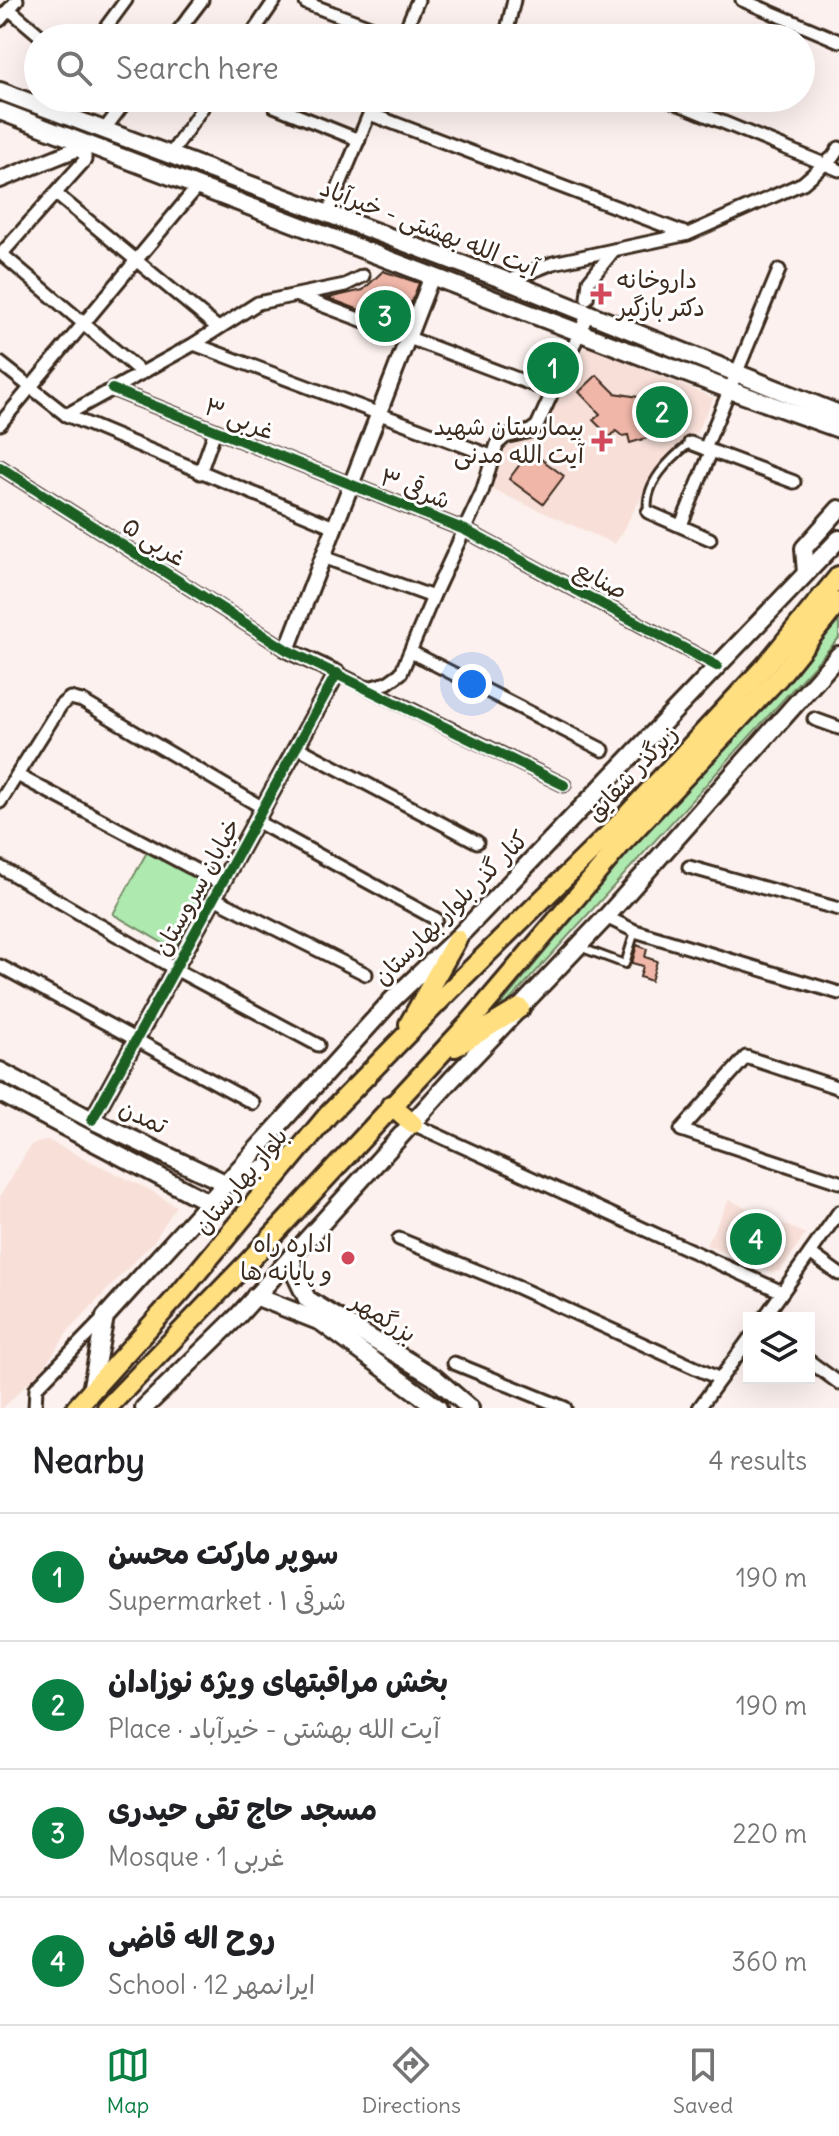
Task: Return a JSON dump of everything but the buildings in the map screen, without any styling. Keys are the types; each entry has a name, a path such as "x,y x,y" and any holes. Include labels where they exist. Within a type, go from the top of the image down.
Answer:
{"main road":[{"name":"آیت الله بهشتی - خیرآباد","path":"0,91 24,97"},
{"name":"آیت الله بهشتی - خیرآباد","path":"0,111 84,147 198,186 579,332 839,414"},
{"name":"آیت الله بهشتی - خیرآباد","path":"68,112 104,130 438,257 588,306 733,382 839,429"},
{"path":"300,226 308,208"},
{"path":"432,276 438,257"},
{"path":"806,573 804,548 839,509"},
{"name":"کنار گذر بلوار بهارستان","path":"105,1317 392,1000 457,939 839,539"},
{"path":"806,573 821,561 836,558"},
{"name":"زیرگذر شقایق","path":"449,991 613,830 765,666 839,576"},
{"name":"زیرگذر شقایق","path":"432,1061 471,1021 624,841 779,677 839,602"},
{"path":"144,1408 255,1296 606,917 839,655"},
{"path":"396,1047 457,939"},
{"name":"بلوار بهارستان","path":"76,1408 181,1292 328,1115 449,991"},
{"path":"107,1408 250,1260 432,1061 520,1008"},
{"name":"تمدن","path":"0,1071 92,1120 225,1183"},
{"name":"تمدن","path":"0,1093 208,1202"},
{"path":"391,1105 413,1124"},
{"path":"225,1183 293,1157"},
{"path":"171,1182 177,1182 186,1173 183,1162"},
{"name":"بزرگمهر","path":"291,1257 307,1299 434,1377 470,1408"},
{"name":"بزرگمهر","path":"255,1296 321,1322 438,1408"},
{"path":"91,1391 105,1317"}],"street":[{"path":"108,24 126,0"},
{"path":"184,24 202,0"},
{"path":"259,24 275,0"},
{"path":"407,24 418,0"},
{"path":"508,24 514,0"},
{"path":"742,0 799,24"},
{"path":"306,3 362,24"},
{"path":"0,20 13,5 30,24"},
{"path":"815,31 839,41"},
{"path":"104,130 118,112"},
{"path":"170,155 199,112"},
{"path":"289,112 359,140"},
{"path":"698,112 839,170"},
{"path":"327,215 370,114 688,234"},
{"path":"0,180 84,147 85,160 4,251 4,256 142,373"},
{"path":"507,281 553,263 688,234 803,183 839,148"},
{"path":"0,424 198,186"},
{"path":"56,194 218,328"},
{"path":"368,688 387,683 401,673 482,492 491,456 500,440 537,426 579,332 588,306 589,281 615,250"},
{"path":"681,525 733,382 779,270"},
{"path":"66,415 194,344 258,303 345,285 363,276"},
{"path":"432,276 287,650 564,785"},
{"path":"297,296 552,392"},
{"path":"194,344 491,456"},
{"path":"0,363 66,415 334,527"},
{"name":"غربی ۳","path":"112,389 350,486"},
{"path":"200,473 215,431"},
{"path":"690,443 794,482"},
{"name":"غربی ۵","path":"0,467 287,650"},
{"name":"شرقی ۳","path":"350,486 465,530"},
{"path":"648,512 710,539"},
{"name":"صنایع","path":"465,530 717,666"},
{"path":"323,557 433,597"},
{"path":"411,652 603,750"},
{"name":"خیابان سروستان","path":"92,1120 337,673"},
{"path":"0,802 61,705 70,698 82,701 260,814 436,919"},
{"path":"814,719 839,728"},
{"path":"297,747 477,842"},
{"path":"17,775 222,884"},
{"path":"0,867 175,969 318,1045"},
{"path":"689,867 839,909"},
{"path":"214,898 366,974"},
{"path":"606,917 635,931 839,993"},
{"path":"0,966 253,1103"},
{"path":"839,1088 746,1057 681,1130 839,1182"},
{"path":"413,1124 782,1292"},
{"path":"768,1312 839,1212"},
{"path":"399,1239 517,1287 720,1379"},
{"path":"810,1253 839,1274"},
{"name":"کنار گذر بلوار بهارستان","path":"35,1408 36,1388 105,1317"},
{"path":"699,1408 743,1347"},
{"path":"454,1363 565,1408"},
{"path":"815,1365 839,1383"}],"lane":[{"path":"648,512 646,499 667,462 690,443"},
{"path":"578,947 625,964 635,931"}],"shaded area":[{"name":"بیمارستان شهید آیت الله مدنی","path":"585,345 714,398 696,433 665,456 615,544 493,490 496,464 506,447 540,434"},
{"path":"47,1140 150,1190 176,1206 154,1241 69,1330 44,1367 0,1408 0,1196 31,1145"},
{"path":"729,1200 806,1234 780,1271 771,1272 706,1245"}],"green space":[{"path":"839,621 839,638 492,1020 490,1018 637,841"},
{"path":"148,850 210,883 175,950 113,914"}],"cycle path":[{"path":"112,389 465,530 717,666"},
{"path":"0,467 287,650 564,785"},
{"path":"92,1120 337,673"}],"place":[{"name":"داروخانه دکتر بازگیر","path":"601,294"},
{"name":"مسجد حاج تقی حیدری","path":"385,316"},
{"name":"سوپر مارکت محسن","path":"553,368"},
{"name":"بخش مراقبتهای ویژه نوزادان","path":"662,412"},
{"name":"بیمارستان شهید آیت الله مدنی","path":"602,441"},
{"name":"روح اله قاضی","path":"756,1239"},
{"name":"اداره راه و پایانه ها","path":"348,1258"}]}
